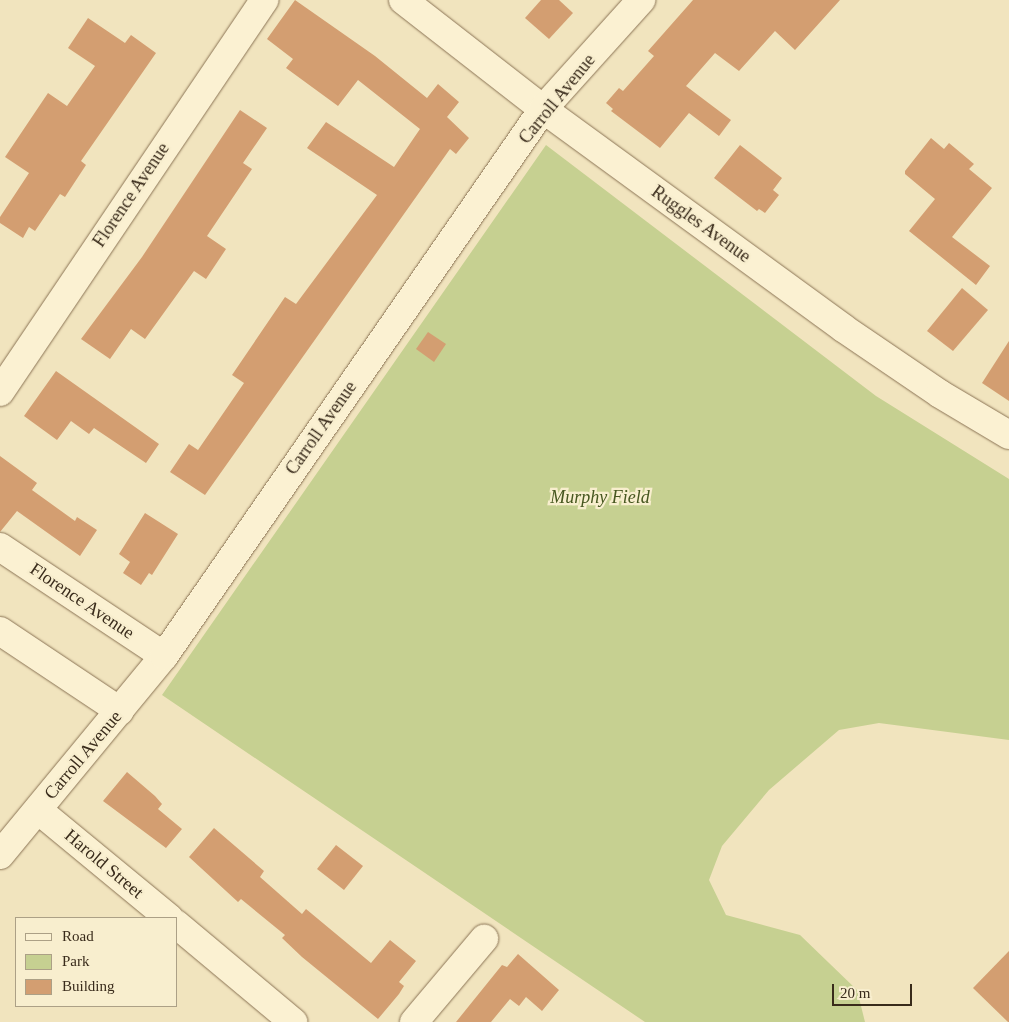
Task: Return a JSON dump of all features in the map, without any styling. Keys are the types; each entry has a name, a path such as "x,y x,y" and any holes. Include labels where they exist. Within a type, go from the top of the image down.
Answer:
{"street":[{"name":"Florence Avenue","path":"0,392 264,0"},
{"name":"Ruggles Avenue","path":"403,0 544,109 850,333 940,394 1008,433"},
{"name":"Carroll Avenue","path":"0,855 164,656 544,109 641,0"},
{"name":"Florence Avenue","path":"0,547 164,656"},
{"path":"0,631 120,711"},
{"name":"Harold Street","path":"38,810 168,917"},
{"path":"178,926 293,1022"},
{"path":"414,1022 484,939"}],"green space":[{"name":"Murphy Field","path":"546,145 876,396 1009,479 1009,740 879,723 839,730 769,790 722,846 709,880 726,915 800,935 857,990 865,1022 645,1022 162,695"}],"building":[{"path":"295,0 375,56 427,98 438,84 459,102 447,117 469,138 456,154 450,149 205,495 170,472 189,444 198,450 244,383 232,375 285,297 296,304 377,195 307,148 326,122 394,167 420,129 358,80 338,106 286,68 293,59 267,39"},
{"path":"541,0 559,0 573,13 549,39 525,18"},
{"path":"693,0 840,0 795,50 775,31 739,71 715,53 686,86 731,120 719,136 689,113 660,148 611,111 613,109 606,103 619,88 623,91 654,56 648,51"},
{"path":"88,18 125,43 131,35 156,53 81,161 86,165 65,197 60,194 35,231 29,227 23,238 0,223 0,217 29,173 5,157 48,93 67,106 95,66 68,48"},
{"path":"240,110 267,128 243,163 252,169 207,236 226,249 206,279 194,271 145,339 131,329 110,359 81,339 142,257"},
{"path":"931,138 944,149 949,143 974,164 969,169 992,188 952,237 990,266 976,285 909,231 935,199 905,174 905,171"},
{"path":"740,145 782,178 773,190 779,195 765,213 759,209 757,211 714,178"},
{"path":"962,288 988,310 953,351 927,331"},
{"path":"428,332 446,344 434,362 416,349"},
{"path":"1009,341 1009,401 982,383"},
{"path":"56,371 159,444 146,463 94,428 89,434 71,421 57,440 24,416"},
{"path":"0,456 37,483 32,490 75,521 77,517 97,530 80,556 17,511 0,532"},
{"path":"145,513 178,534 152,575 149,573 141,585 123,573 130,562 119,554"},
{"path":"127,772 155,796 162,804 158,809 182,829 166,848 103,801"},
{"path":"214,828 264,871 260,877 302,914 306,909 371,963 390,940 416,961 399,982 404,986 399,994 378,1019 302,957 282,938 285,935 241,899 238,902 189,857"},
{"path":"336,845 363,866 344,890 317,869"},
{"path":"1009,951 1009,1022 1008,1022 973,988"},
{"path":"518,954 559,990 542,1011 526,997 519,1006 510,999 491,1022 456,1022 502,965 507,967"}]}
